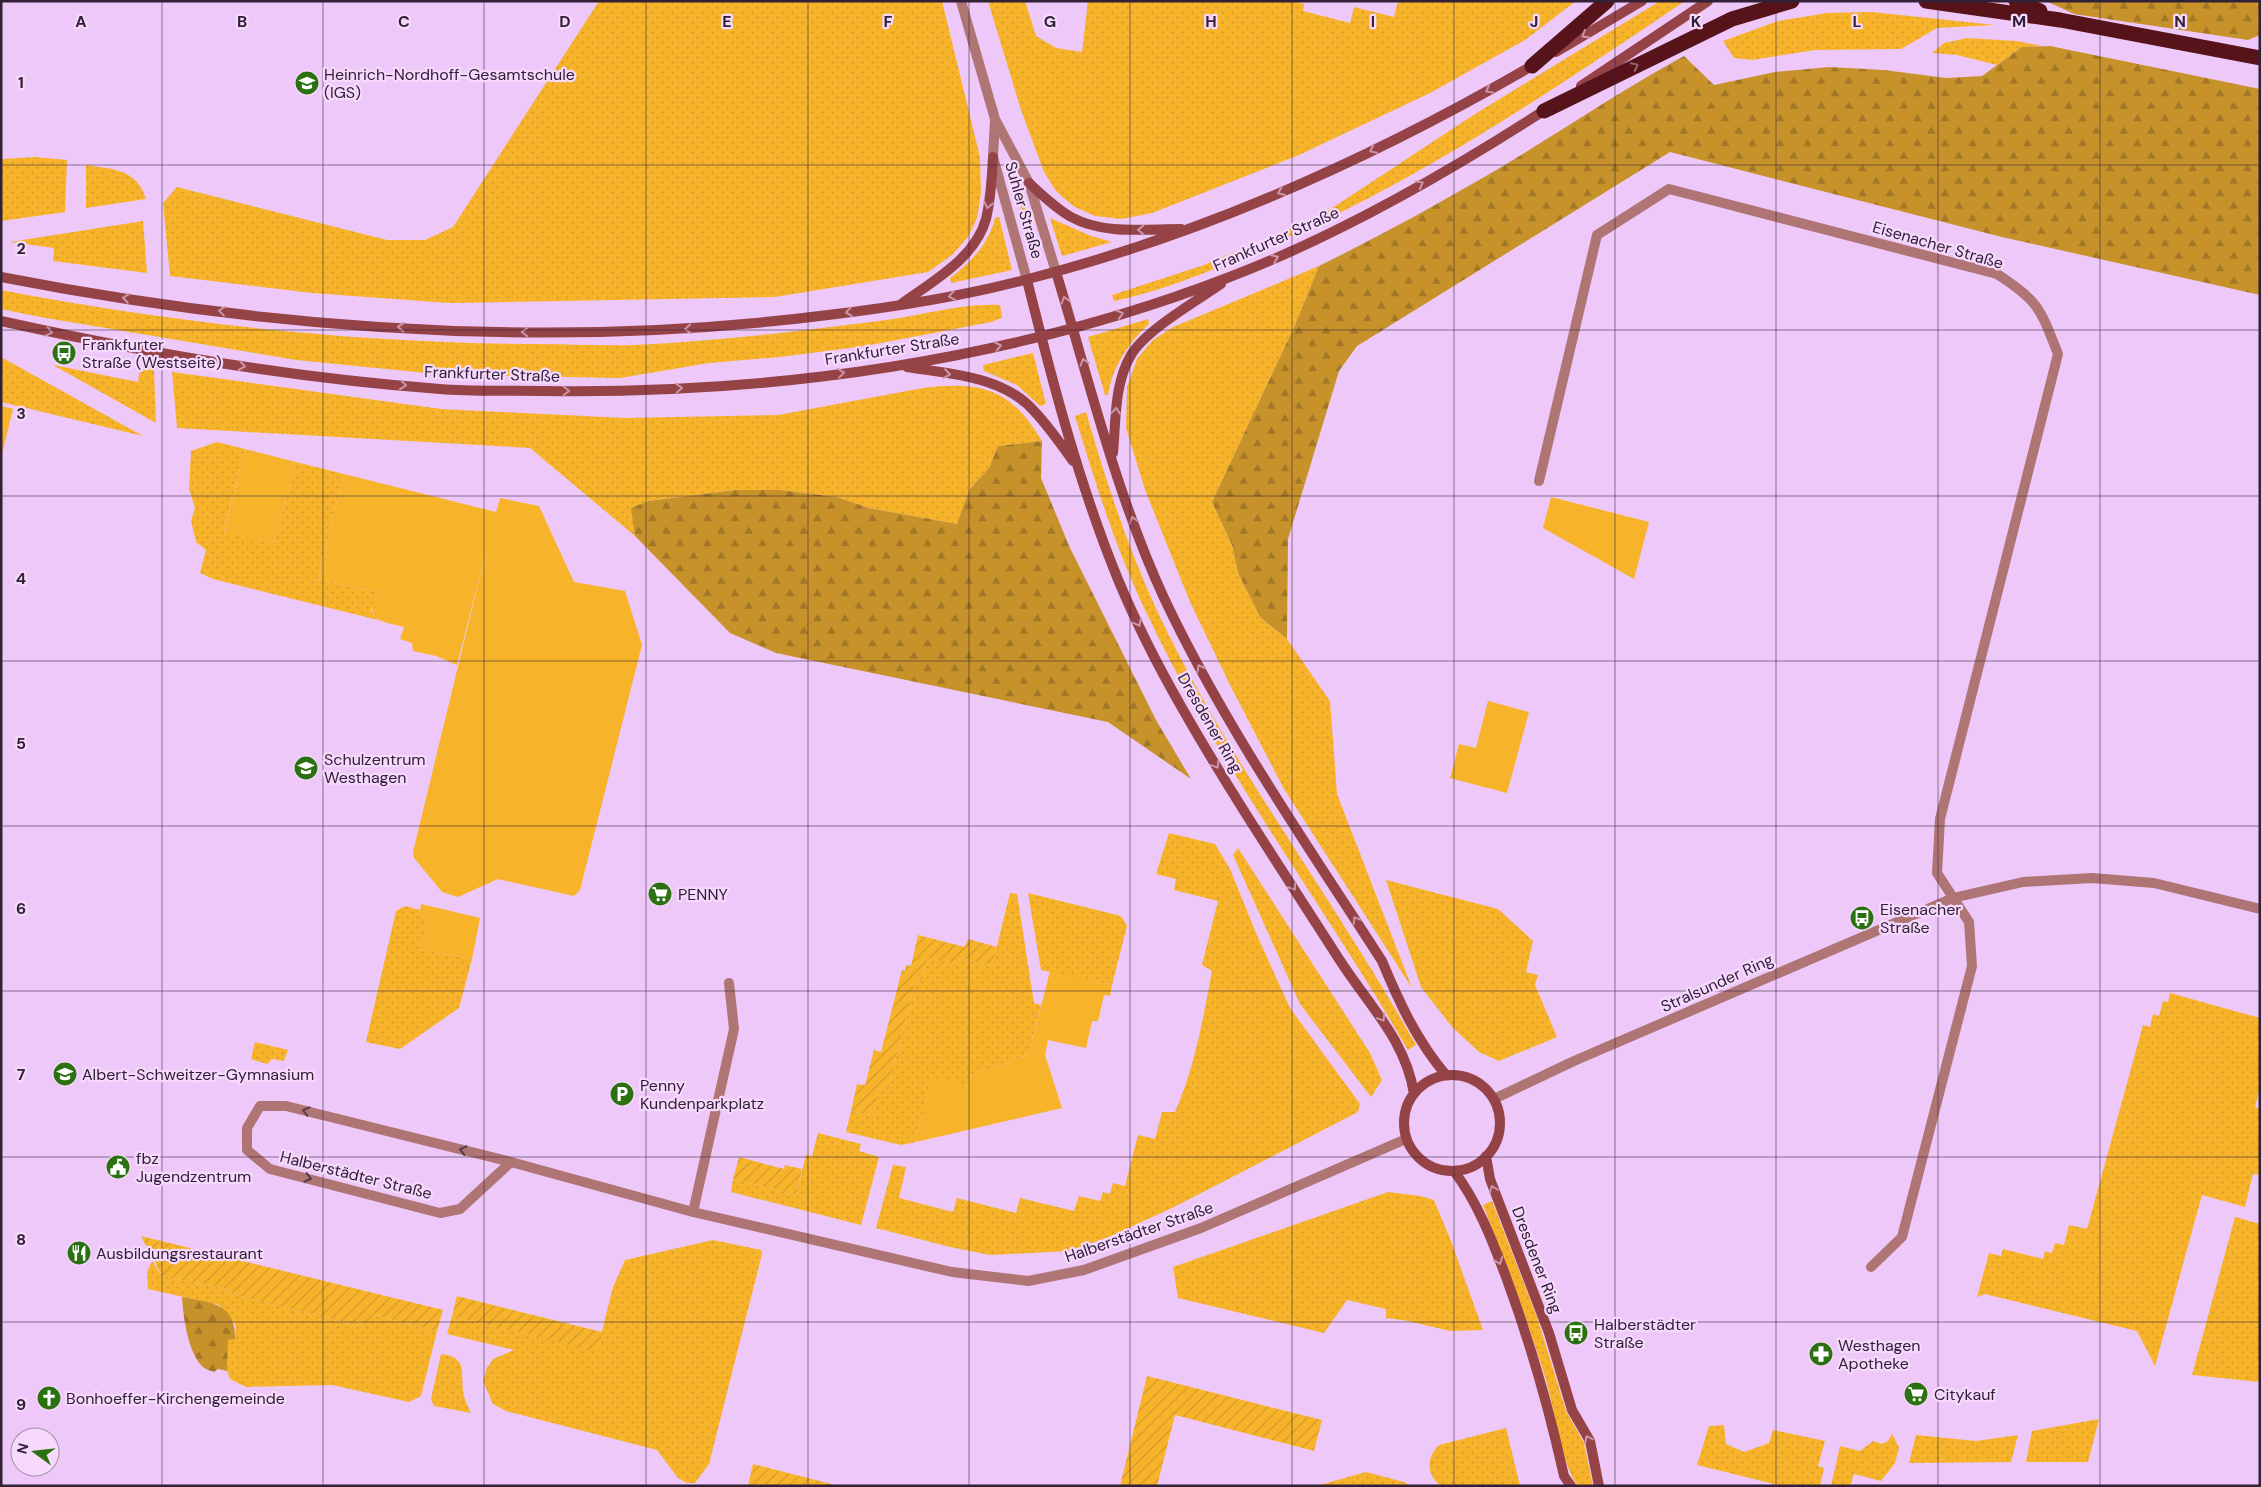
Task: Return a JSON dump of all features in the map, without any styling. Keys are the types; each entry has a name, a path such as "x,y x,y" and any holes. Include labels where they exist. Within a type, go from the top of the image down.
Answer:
{"highway":[{"path":"1532,66 1607,1"},
{"path":"1544,111 1732,19 1776,4 1792,1"},
{"path":"1926,1 2060,20 2260,58"},
{"path":"2016,1 2060,20"},
{"path":"2234,53 2260,50"}],"street":[{"name":"Suhler Straße","path":"961,1 995,119 1028,183 1056,272"},
{"path":"1,277 184,307 311,322 450,331 563,333 676,330 779,321 898,306 1027,280 1190,229 1326,173 1433,121 1532,66 1642,1"},
{"name":"Frankfurter Straße","path":"1,321 177,356 308,375 443,389 630,392 778,381 899,366 1041,336 1164,301 1230,277 1329,234 1473,156 1544,111 1708,1"},
{"name":"Suhler Straße","path":"995,119 993,157 1027,280"},
{"path":"898,306 960,261 975,242 985,220 990,194 993,157"},
{"path":"1028,183 1053,205 1071,217 1091,226 1119,230 1190,229"},
{"name":"Eisenacher Straße","path":"1539,481 1597,235 1669,189 1997,274 2026,292 2042,312 2058,354 1940,819 1937,873 1953,898"},
{"name":"Dresdener Ring","path":"1056,272 1112,459 1142,545 1191,652 1272,789 1382,961 1399,1003 1425,1049 1446,1075"},
{"path":"1112,459 1118,397 1131,355 1149,334 1230,277"},
{"name":"Dresdener Ring","path":"1027,280 1078,466 1117,579 1181,706 1242,808 1347,971 1380,1015 1406,1060 1414,1094"},
{"path":"899,366 975,378 1004,389 1020,398 1035,411 1078,466"},
{"name":"Stralsunder Ring","path":"1494,1099 1574,1061 1953,898 2023,882 2092,878 2154,883 2260,909"},
{"path":"1870,1267 1902,1237 1972,966 1969,922 1953,898"},
{"path":"693,1212 734,1029 729,983"},
{"path":"1446,1075 1460,1075 1474,1080 1485,1088 1494,1099 1499,1114 1500,1129 1495,1144 1486,1156 1466,1169 1454,1171 1430,1166 1412,1150 1406,1139 1404,1115 1414,1094 1422,1085 1446,1075"},
{"name":"Halberstädter Straße","path":"511,1162 460,1209 440,1212 270,1169 247,1150 247,1128 260,1106 286,1106 511,1162 693,1212 952,1272 1028,1281 1084,1270 1201,1228 1406,1139"},
{"name":"Dresdener Ring","path":"1486,1156 1490,1179 1549,1333 1572,1410 1590,1441 1599,1486"},
{"path":"1454,1171 1474,1201 1523,1323 1541,1381 1564,1476 1570,1486"}],"shaded area":[{"path":"599,1 942,1 980,157 981,193 977,218 968,237 952,255 928,272 775,297 449,303 312,293 170,276 163,203 177,187 387,240 425,240 453,227"},
{"path":"988,1 1025,1 1036,36 1056,48 1082,52 1088,1 1292,1 1304,4 1303,11 1350,23 1354,7 1394,17 1398,1 1576,1 1525,40 1430,93 1299,155 1152,213 1121,219 1095,216 1073,206 1056,191 1044,172 1021,110"},
{"path":"1660,1 1685,1 1581,71 1477,137 1369,198 1257,251 1204,273 1168,286 1114,301 1112,295 1204,265 1320,216 1475,114"},
{"path":"1872,12 1995,25 1937,28 1901,49 1815,50 1752,60 1734,58 1723,41 1778,21 1827,13"},
{"path":"1967,38 2016,41 2042,46 2022,47 1997,65 1957,55 1932,53 1944,43"},
{"path":"35,157 67,160 65,212 1,221 1,159"},
{"path":"86,165 123,172 136,181 146,199 86,208"},
{"path":"1022,196 1039,257 1035,258 1018,197"},
{"path":"999,217 1012,270 951,283 950,278 965,266 984,244 995,218"},
{"path":"1050,218 1091,236 1112,242 1062,256"},
{"path":"143,221 147,273 53,261 54,248 10,242"},
{"path":"1319,266 1295,325 1212,502 1232,545 1238,573 1260,617 1287,639 1330,701 1337,794 1412,988 1284,789 1231,687 1190,602 1145,490 1126,428 1127,387 1137,359 1153,340 1173,327"},
{"path":"1,290 134,313 201,322 336,335 471,343 622,345 697,341 854,324 986,305 1000,305 1002,318 991,322 865,346 780,357 709,363 620,378 446,375 296,360 40,317 1,309"},
{"path":"1148,319 1149,324 1134,339 1122,356 1110,384 1108,395 1105,395 1088,337"},
{"path":"1033,353 1046,404 1040,406 1017,385 984,371 983,365"},
{"path":"1,357 143,436 1,402"},
{"path":"53,365 138,382 140,368 154,370 156,423"},
{"path":"172,372 441,409 625,418 778,415 923,388 962,386 993,392 1006,400 1019,410 1042,441 998,446 989,468 969,490 957,524 869,508 837,497 780,490 735,490 648,501 632,508 635,536 530,448 177,428"},
{"path":"1,406 13,409 1,458"},
{"path":"1086,412 1128,540 1159,615 1212,716 1364,958 1416,1045 1408,1050 1376,996 1240,783 1177,674 1137,593 1108,518 1075,416"},
{"path":"217,442 245,449 224,532 274,543 296,462 344,474 318,579 380,593 372,605 371,611 378,620 213,579 200,573 206,550 196,542 191,521 195,508 189,489 191,451"},
{"path":"245,449 296,462 274,543 224,533"},
{"path":"344,474 496,512 500,498 539,506 574,582 625,591 642,645 580,890 574,896 498,879 458,897 442,892 414,858 413,852 486,551 457,665 436,656 413,651 412,643 400,639 404,627 382,621 374,615 372,604 380,593 318,579"},
{"path":"1551,497 1649,522 1634,579 1543,528"},
{"path":"1488,701 1529,712 1507,793 1450,778 1459,744 1476,748"},
{"path":"1169,833 1215,844 1230,869 1290,1008 1360,1104 1358,1112 1174,1207 1109,1237 1068,1251 990,1255 876,1228 893,1165 906,1167 899,1198 953,1212 957,1198 1016,1213 1020,1198 1074,1211 1079,1196 1100,1201 1103,1192 1110,1194 1113,1183 1125,1186 1138,1135 1155,1139 1162,1112 1175,1112 1182,1095 1198,1042 1212,971 1202,965 1218,901 1174,890 1176,879 1156,874"},
{"path":"1238,848 1370,1053 1382,1080 1371,1097 1300,1004 1233,855"},
{"path":"1386,880 1498,909 1533,941 1526,972 1538,975 1535,985 1557,1037 1499,1061 1479,1052 1452,1027 1421,987"},
{"path":"1010,893 1017,894 1034,1003 1041,1005 1029,1054 971,1075 968,1086 932,1078 916,1142 901,1145 846,1132 851,1111 872,1116 879,1087 888,1089 916,979 922,980 927,957 958,965 961,958 992,966"},
{"path":"1028,893 1121,916 1127,926 1112,985 1041,970"},
{"path":"421,904 480,918 472,959 420,949 428,925 420,910"},
{"path":"405,906 420,910 428,925 420,949 472,959 459,1008 400,1049 366,1042 396,911"},
{"path":"918,935 965,947 968,939 997,947 992,966 961,958 959,965 927,958 922,980 916,979 888,1089 879,1088 872,1116 851,1111 857,1084 865,1085 874,1050 881,1052 902,970 905,971 906,965 911,966"},
{"path":"1050,971 1112,985 1110,996 1104,995 1098,1021 1092,1021 1086,1048 1048,1040 1045,1055 1062,1108 916,1142 932,1077 968,1085 971,1075 1029,1054"},
{"path":"2170,993 2260,1018 2260,1088 2255,1107 2260,1109 2260,1175 2253,1174 2245,1207 2202,1195 2155,1366 2137,1331 1985,1294 1977,1297 1989,1253 2001,1256 2003,1249 2043,1259 2045,1251 2052,1253 2055,1243 2064,1245 2069,1225 2087,1229 2143,1025 2150,1027 2153,1014 2159,1016 2163,1001 2168,1002"},
{"path":"255,1042 288,1050 284,1061 272,1059 267,1064 251,1059"},
{"path":"818,1133 861,1144 859,1151 879,1157 861,1225 731,1192 733,1179 796,1195 806,1155 812,1156"},
{"path":"739,1157 784,1169 785,1165 802,1169 796,1195 733,1179"},
{"path":"1388,1192 1420,1196 1434,1200 1483,1330 1450,1331 1386,1318 1386,1309 1347,1300 1324,1333 1178,1298 1173,1267"},
{"path":"1492,1201 1537,1317 1566,1411 1584,1443 1593,1486 1578,1486 1567,1464 1538,1355 1483,1205"},
{"path":"2235,1217 2260,1224 2260,1382 2192,1375"},
{"path":"141,1236 443,1310 437,1331 373,1315 370,1325 363,1322 358,1326 239,1296 226,1289 162,1276"},
{"path":"713,1240 761,1250 762,1254 709,1464 695,1483 687,1483 678,1478 657,1450 506,1411 493,1404 483,1381 487,1368 493,1359 514,1350 447,1334 452,1316 597,1351 613,1287 625,1260"},
{"path":"152,1261 162,1276 226,1289 239,1296 358,1326 373,1315 437,1331 421,1396 409,1402 332,1385 246,1387 230,1379 227,1371 228,1340 235,1339 236,1325 219,1305 148,1289 147,1272"},
{"path":"457,1296 602,1332 598,1352 452,1316"},
{"path":"441,1354 455,1358 459,1362 466,1403 471,1413 434,1406 431,1399"},
{"path":"1147,1376 1322,1420 1314,1451 1175,1415 1157,1486 1120,1486"},
{"path":"2099,1419 2088,1462 2026,1462 2032,1431"},
{"path":"1724,1425 1726,1444 1744,1452 1769,1443 1773,1430 1825,1441 1818,1466 1824,1468 1820,1486 1782,1486 1697,1465 1709,1426"},
{"path":"1506,1428 1520,1486 1441,1486 1436,1482 1430,1472 1430,1461 1439,1445"},
{"path":"1892,1434 1899,1447 1895,1463 1881,1481 1854,1474 1850,1486 1831,1486 1840,1446 1860,1451 1873,1441 1882,1444 1888,1441"},
{"path":"1916,1435 1976,1441 2018,1435 2011,1462 1909,1463"},
{"path":"753,1464 839,1486 748,1486"},
{"path":"1366,1472 1404,1482 1410,1486 1316,1486"}],"green space":[{"path":"2046,1 2260,1 2260,35 2248,40 2074,14"},
{"path":"2050,46 2260,89 2260,295 2002,237 1670,152 1357,346 1339,371 1288,539 1287,639 1260,617 1238,573 1232,545 1212,502 1295,325 1319,266 1465,188 1684,56 1714,85 1775,72 1829,67 1884,70 1946,78 1982,76 2022,47"},
{"path":"1042,441 1041,478 1070,548 1156,720 1191,779 1108,722 776,653 730,633 635,536 631,508 648,501 735,490 780,490 837,497 869,508 957,524 969,490 989,468 998,446"},
{"path":"182,1297 212,1303 227,1311 234,1327 235,1339 228,1340 227,1371 218,1369 213,1372 204,1368 198,1361 187,1334"}],"place":[{"name":"Heinrich-Nordhoff-Gesamtschule (IGS)","path":"307,83"},
{"name":"Frankfurter Straße (Westseite)","path":"64,353"},
{"name":"Schulzentrum Westhagen","path":"306,768"},
{"name":"PENNY","path":"660,894"},
{"name":"Eisenacher Straße","path":"1862,918"},
{"name":"Albert-Schweitzer-Gymnasium","path":"65,1074"},
{"name":"Penny Kundenparkplatz","path":"622,1094"},
{"name":"fbz Jugendzentrum","path":"118,1167"},
{"name":"Ausbildungsrestaurant","path":"79,1253"},
{"name":"Halberstädter Straße","path":"1576,1333"},
{"name":"Westhagen Apotheke","path":"1821,1354"},
{"name":"Citykauf","path":"1916,1394"},
{"name":"Bonhoeffer-Kirchengemeinde","path":"49,1398"}]}
